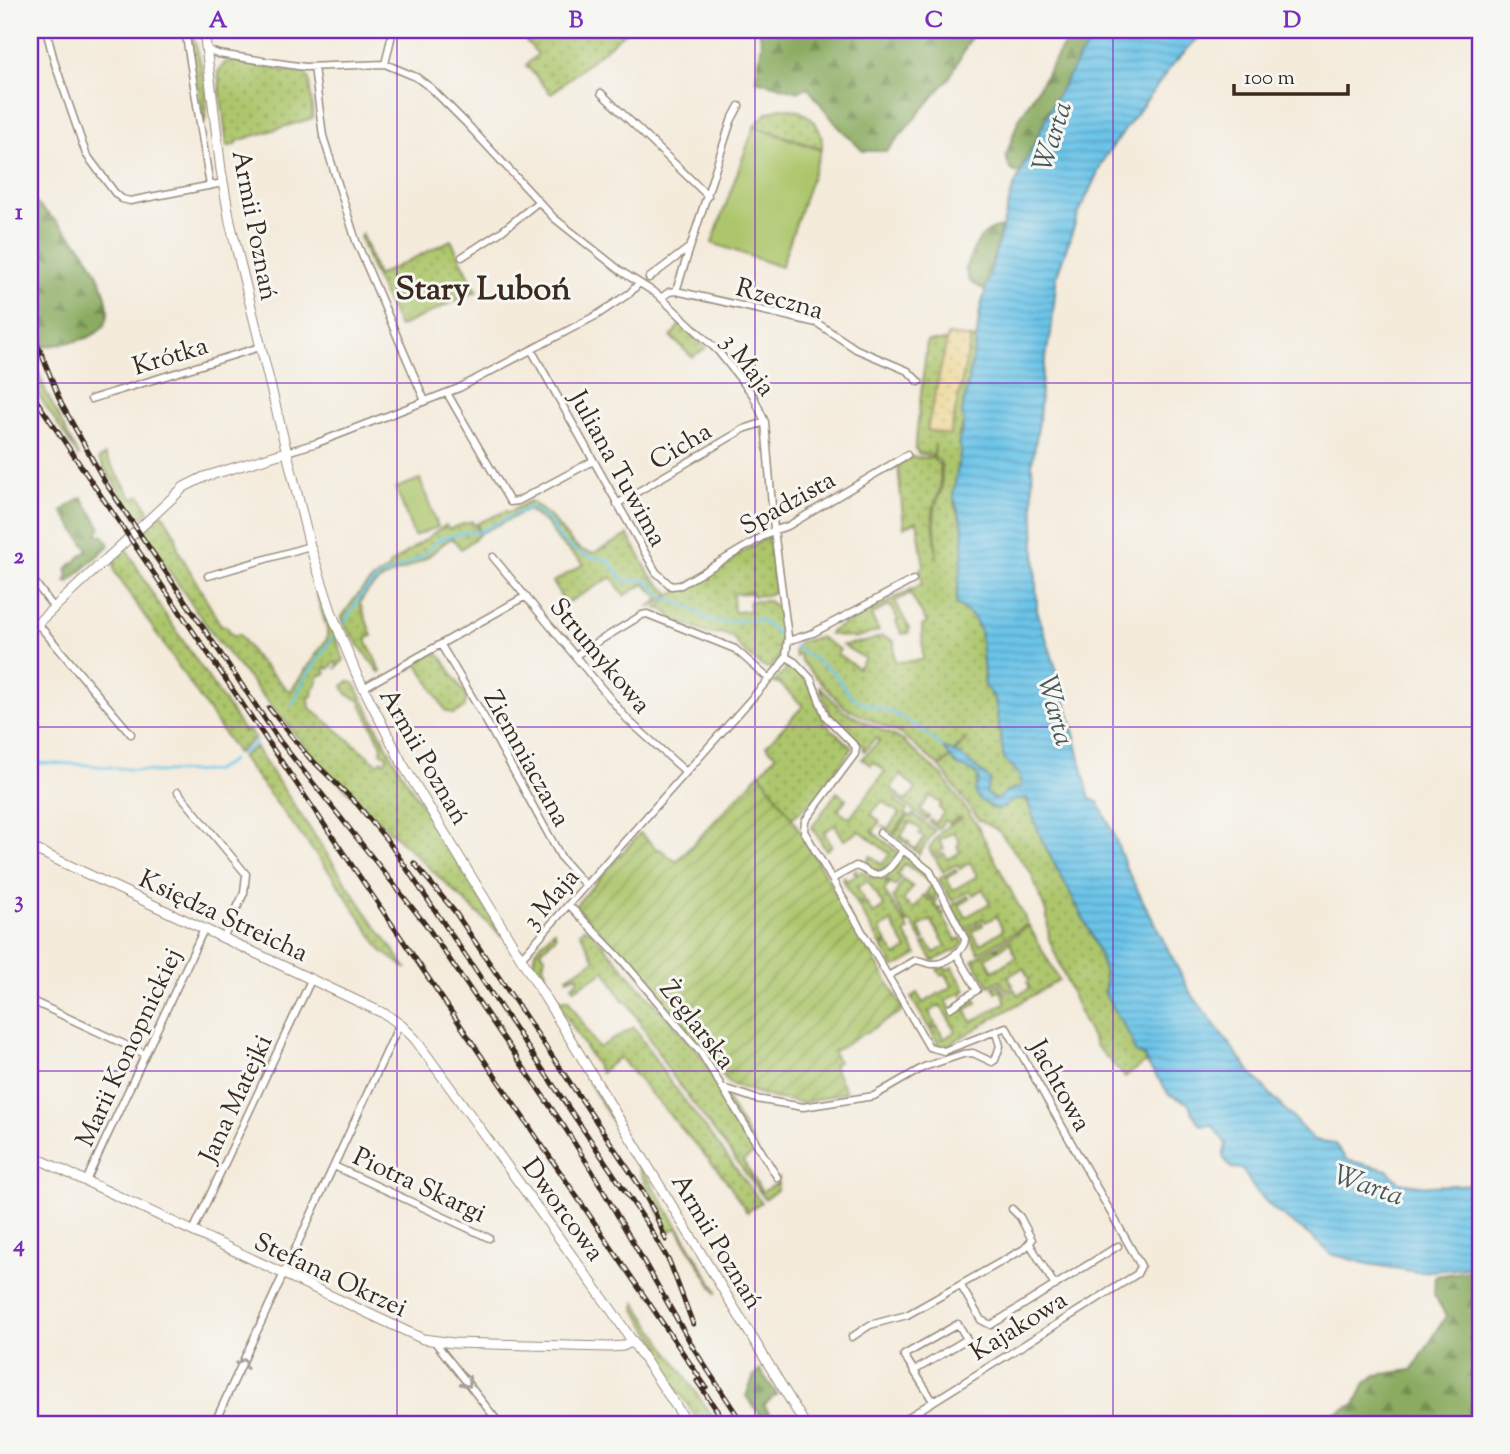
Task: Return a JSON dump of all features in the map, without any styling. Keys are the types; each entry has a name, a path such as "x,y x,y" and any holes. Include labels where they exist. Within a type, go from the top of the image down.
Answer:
{"street":[{"path":"46,30 52,56 86,154 118,197 130,201 223,183"},
{"name":"Armii Poznań","path":"185,30 210,186"},
{"name":"Armii Poznań","path":"204,30 223,183 260,347 310,546 332,614 363,688 402,763 805,1424"},
{"path":"385,64 393,30"},
{"name":"3 Maja","path":"208,50 215,54 314,67 385,64 405,71 431,88 538,202 579,239 661,298 708,341 756,401 765,422 774,530 788,641 786,657 521,958"},
{"path":"314,67 323,136 356,241 425,401"},
{"path":"600,93 706,194"},
{"path":"661,298 676,291 706,194 731,121 739,106"},
{"path":"462,257 502,232 538,202"},
{"path":"649,278 692,246"},
{"path":"131,734 33,626 184,487 204,477 317,443 447,393 597,315 630,293 639,283"},
{"name":"Rzeczna","path":"676,291 817,323 856,349 908,371 919,382"},
{"name":"Krótka","path":"91,400 260,347"},
{"name":"Juliana Tuwima","path":"532,351 659,576 671,586 686,582"},
{"path":"447,393 510,502 517,501 593,461"},
{"name":"Cicha","path":"617,504 744,429 765,422"},
{"name":"Spadzista","path":"686,582 774,530 788,526 907,455"},
{"path":"208,576 310,546"},
{"name":"Strumykowa","path":"493,557 628,720 686,772"},
{"path":"30,576 54,608"},
{"path":"788,641 809,635 913,580"},
{"path":"363,688 526,596"},
{"path":"576,655 647,614 735,649 769,679"},
{"name":"Ziemniaczana","path":"441,645 564,863 586,886"},
{"name":"Jachtowa","path":"786,657 811,679 826,717 856,747 855,754 804,825 805,833 929,1047 947,1051 1006,1027 1141,1268"},
{"path":"178,792 246,874 244,893 223,938"},
{"path":"880,833 928,868 965,939 964,947 937,964 916,960 888,976"},
{"name":"Księdza Streicha","path":"30,847 400,1023"},
{"path":"832,879 856,866 872,874 880,873 892,865 904,850"},
{"name":"Żeglarska","path":"569,905 622,960 698,1049 723,1088 756,1099 803,1107 874,1096 924,1067 963,1054 973,1053 992,1062 1000,1046 996,1033"},
{"name":"Marii Konopnickiej","path":"86,1181 204,929"},
{"path":"950,1008 977,990 956,953"},
{"name":"Jana Matejki","path":"192,1231 311,980"},
{"path":"30,1000 145,1054"},
{"path":"214,1424 400,1023"},
{"name":"Dworcowa","path":"400,1023 419,1045 633,1341 688,1424"},
{"path":"723,1088 777,1177"},
{"name":"Stefana Okrzei","path":"30,1155 411,1335 434,1341 609,1347 623,1346 633,1341"},
{"name":"Piotra Skargi","path":"334,1166 489,1238"},
{"path":"1012,1209 1026,1228 1032,1240 1030,1244 1055,1286"},
{"path":"852,1336 875,1322 907,1315 1030,1244"},
{"path":"961,1286 981,1320 992,1325 1118,1246"},
{"name":"Kajakowa","path":"905,1424 906,1418 1137,1274 1141,1268"},
{"path":"914,1371 967,1339 958,1324 904,1355 914,1371 933,1401"},
{"path":"434,1341 500,1424"}],"green space":[{"path":"188,30 192,30 204,77 204,124"},
{"path":"516,30 628,30 551,94 526,65 538,54"},
{"path":"759,30 975,30 950,77 887,151 863,151 837,125 807,87 798,92 756,80 762,43"},
{"path":"1073,30 1100,30 1066,82 1019,174 1010,169 1006,156 1018,121"},
{"path":"233,61 305,74 309,79 313,118 237,141 237,144 227,147 218,72 225,63"},
{"path":"780,108 797,110 811,119 820,132 822,149 754,126 767,113"},
{"path":"754,127 821,150 781,267 712,243"},
{"path":"30,198 77,242 90,260 102,285 108,310 106,321 101,329 89,337 45,347 30,303"},
{"path":"1001,227 985,291 970,281 965,269 981,237"},
{"path":"362,234 377,276 451,240 477,291 399,327 371,268 360,237"},
{"path":"680,324 706,348 692,357 671,337"},
{"path":"971,338 977,339 962,412 964,422 959,434 961,449 955,483 954,504 963,526 956,603 973,617 980,629 985,686 995,699 1004,759 1017,771 1020,778 1021,787 1007,791 997,800 986,794 986,776 955,753 967,738 953,752 943,747 951,756 939,766 902,735 844,707 802,662 799,654 796,657 794,651 798,642 820,637 840,650 837,654 858,668 865,659 843,645 882,636 894,641 895,662 923,660 922,626 927,623 910,593 895,602 910,629 909,633 902,634 890,605 871,615 879,631 854,638 829,634 922,584 920,569 924,566 917,521 904,527 898,467 881,475 913,457 933,458 940,466 940,488 932,511 937,559 934,511 942,488 942,467 934,457 935,445 933,456 918,453 915,447 927,341 947,341 927,430 950,435"},
{"path":"30,350 46,392 79,457 30,382"},
{"path":"105,455 133,499 140,495 149,511 138,520 99,459"},
{"path":"420,479 438,527 414,536 396,488"},
{"path":"82,497 101,528 97,534 104,536 109,545 68,583 65,582 68,575 66,569 88,550 62,511"},
{"path":"530,501 548,515 573,544 586,552 594,553 628,535 650,575 669,593 655,606 648,607 660,599 645,584 624,596 612,577 565,604 553,582 584,564 559,542 547,524 528,510 479,534 478,523"},
{"path":"162,513 176,536 178,550 220,624 227,627 233,636 239,634 254,656 290,692 327,639 327,629 316,593 318,588 344,660 335,669 338,665 335,662 329,669 326,667 326,673 319,676 312,696 309,697 310,708 378,764 382,760 384,762 388,757 381,752 382,746 359,700 347,694 343,686 348,681 355,684 394,760 504,938 313,756 215,638 143,533"},
{"path":"472,521 473,525 476,524 478,536 461,549 452,538 426,558 381,580 366,593 360,603 372,636 366,639 379,672 344,625 342,617 363,589 390,568 389,565 446,525 449,529"},
{"path":"769,536 775,591 767,595 753,596 750,591 733,594 734,612 749,611 749,601 768,601 778,608 782,645 778,647 782,648 771,668 763,667 739,647 734,638 721,633 709,634 675,620 664,610 657,609 671,594 681,591 680,589"},
{"path":"126,548 160,607 245,732 249,730 255,738 237,753 115,572 113,561"},
{"path":"433,653 441,656 467,698 464,708 453,714 445,710 418,664 410,669 412,664"},
{"path":"792,666 810,686 825,723 852,748 816,798 792,818 760,773 776,755 766,746 803,706 779,683 773,683"},
{"path":"819,686 843,711 902,740 942,776 976,823 1028,924 979,953 966,931 982,922 983,925 972,932 980,944 1003,930 996,916 986,922 983,918 964,929 952,908 968,896 970,899 959,905 966,917 990,903 983,889 973,895 970,891 952,901 939,879 955,869 957,872 946,878 953,890 977,876 970,862 960,869 957,864 943,872 935,858 944,853 948,859 960,852 957,846 960,843 954,832 939,840 944,849 933,856 929,848 942,830 962,818 949,823 945,820 938,829 929,822 931,820 936,823 944,812 939,808 941,804 930,796 920,810 929,817 926,820 899,800 901,797 906,801 916,789 901,775 891,788 899,795 895,801 907,810 907,815 892,834 881,825 888,829 899,813 882,801 871,814 880,821 873,832 898,852 889,865 876,872 865,864 871,856 882,864 890,854 860,831 844,840 835,825 824,832 832,846 826,850 812,827 837,792 846,799 838,810 850,818 885,771 874,762 871,765 862,759 879,741 875,738 865,751 864,747 831,717"},
{"path":"255,747 407,969 382,951 334,878 241,757"},
{"path":"952,757 961,767 970,769 977,775 979,780 976,787 990,807 998,810 1013,800 1027,798 1044,844 1102,961 1104,992 1131,1038 1135,1052 1144,1056 1146,1062 1125,1077 1096,1046 1083,1020 1049,939 1047,915 1031,873 998,830 979,820 940,767"},
{"path":"760,773 792,818 904,1010 833,1052 838,1062 833,1065 846,1092 803,1103 773,1098 730,1084 632,965 575,906 640,833 658,850 675,861 678,860"},
{"path":"913,814 935,831 919,854 910,847 916,849 925,838 919,834 921,830 910,822 901,836 910,843 908,845 894,835 908,816"},
{"path":"906,856 928,872 939,894 933,899 926,893 932,884 905,864 897,875 901,878 895,886 886,879"},
{"path":"856,869 857,875 861,871 872,878 880,877 889,884 884,891 909,930 905,933 917,955 894,968 882,947 888,944 896,956 907,949 891,922 880,929 887,942 881,945 858,906 866,902 873,914 884,907 868,881 857,887 864,900 857,904 842,878 844,876 847,881 856,875"},
{"path":"903,880 913,887 903,901 914,909 924,895 933,902 938,899 934,903 938,909 943,907 939,910 941,914 946,912 942,915 956,940 961,938 963,943 960,948 933,961 923,944 927,942 934,953 946,946 931,920 918,927 925,939 922,941 911,922 907,923 893,898"},
{"path":"1029,926 1059,980 948,1045 934,1047 938,1043 930,1030 937,1026 944,1039 956,1031 940,1005 929,1012 935,1024 929,1028 911,997 917,993 923,1003 952,986 946,974 941,976 937,969 943,965 946,970 952,967 966,990 962,993 964,997 960,993 946,1001 952,1011 974,998 977,1003 965,1010 972,1022 1006,1002 1000,990 996,992 993,987 999,984 1005,994 1014,989 1018,995 1030,988 1027,982 1030,980 1023,968 1008,976 1013,986 1006,990 1000,980 989,986 973,960 995,947 997,951 986,958 993,971 1016,957 1010,942 999,950 997,946"},
{"path":"584,928 590,930 702,1057 757,1151 743,1161 762,1192 777,1183 775,1180 779,1178 777,1190 765,1199 669,1071 627,1001 624,1002 605,971 574,989 572,985 579,979 577,975 568,979 567,977 595,960 580,932"},
{"path":"554,930 556,936 541,951 545,956 543,966 546,972 543,973 560,1001 568,999 598,1048 634,1027 667,1077 761,1202 747,1212 724,1177 619,1057 601,1073 533,962 535,951"},
{"path":"584,1073 717,1291 716,1293 677,1228 668,1232 633,1157"},
{"path":"1480,1270 1480,1424 1314,1424 1355,1404 1365,1384 1376,1375 1411,1370 1446,1316 1434,1294 1435,1276"},
{"path":"636,1303 717,1424 700,1424 659,1361 660,1346 635,1310"},
{"path":"760,1370 777,1394 764,1405 776,1424 767,1424 746,1396 754,1376"},
{"path":"790,1420 792,1424 776,1424"}],"sand":[{"path":"948,335 971,338 950,435 927,430"}],"water":[{"name":"Warta","path":"1100,30 1206,30 1174,63 1105,157 1078,215 1057,275 1032,464 1037,610 1063,690 1090,799 1098,802 1126,868 1190,992 1252,1074 1313,1140 1334,1143 1347,1160 1387,1170 1399,1182 1428,1186 1480,1184 1480,1267 1418,1272 1368,1264 1331,1254 1273,1209 1254,1189 1242,1169 1231,1168 1223,1157 1226,1144 1212,1125 1203,1126 1197,1121 1188,1103 1168,1094 1144,1056 1135,1052 1131,1038 1104,992 1102,961 1094,941 1041,839 1027,798 1013,800 998,810 981,801 975,789 979,780 977,775 956,764 941,746 962,756 988,778 990,780 986,794 997,800 1007,791 1021,787 1018,774 1004,759 995,699 985,686 980,629 973,617 956,603 963,549 963,526 953,494 961,449 958,444 964,422 962,412 980,310 1012,191 1054,101 1080,56"}],"waterway":[{"path":"479,532 531,507 549,521 561,540 586,556 608,560 624,581 646,580 667,599 691,608 710,620 719,622 759,619 780,635"},
{"path":"345,622 361,595 377,579 421,557 440,539 477,532"},
{"path":"292,705 304,680 333,637"},
{"path":"794,646 833,672 850,695 863,703 892,712 943,747"},
{"path":"240,754 256,742"},
{"path":"30,763 77,764 157,772 215,771 232,760"}],"railway":[{"path":"30,325 61,403 105,482 279,740 426,925 565,1128 694,1349 743,1424"},
{"path":"30,391 706,1387"},
{"path":"269,708 311,760"},
{"path":"305,753 357,804 390,844 648,1225 670,1263 693,1324"},
{"path":"414,863 455,912 639,1185 666,1240"},
{"path":"697,1381 726,1424"}],"district":[{"name":"Stary Luboń","path":"483,287"}]}
